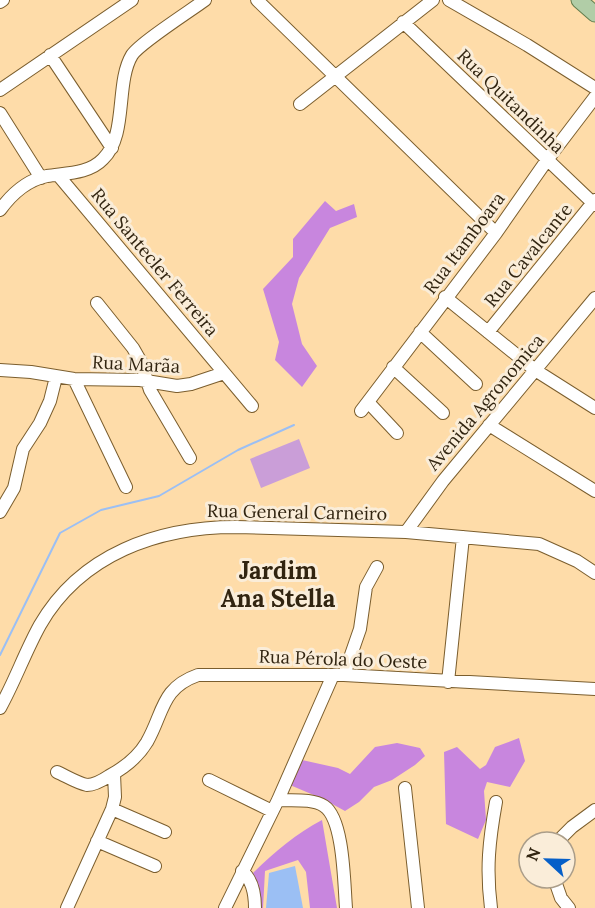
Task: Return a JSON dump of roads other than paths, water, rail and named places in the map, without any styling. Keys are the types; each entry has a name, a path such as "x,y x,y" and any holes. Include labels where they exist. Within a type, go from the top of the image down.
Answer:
{"main road":[{"path":"579,0 595,14"}],"street":[{"path":"0,90 132,0"},
{"path":"0,210 21,188 41,178 84,170 96,165 106,156 112,148 116,133 126,71 132,56 142,45 205,0"},
{"path":"257,0 496,233"},
{"path":"300,104 433,0"},
{"path":"449,0 528,45 595,88"},
{"name":"Rua Quitandinha","path":"403,22 546,160 594,203"},
{"path":"50,55 112,148"},
{"name":"Rua Itamboara","path":"397,433 364,406 496,233 546,160 595,97"},
{"path":"0,113 41,178"},
{"name":"Rua Santecler Ferreira","path":"58,175 224,373"},
{"name":"Rua Cavalcante","path":"488,332 594,203"},
{"path":"445,297 534,370 595,408"},
{"name":"Avenida Agronomica","path":"406,532 443,481 595,298"},
{"path":"97,303 133,348 153,396 190,458"},
{"path":"420,332 476,384"},
{"path":"393,367 443,413"},
{"name":"Rua Marãa","path":"0,370 74,379 148,380 184,386 224,373"},
{"path":"224,373 252,406"},
{"path":"0,512 14,488 23,448 47,407 56,377"},
{"path":"74,379 126,488"},
{"path":"489,425 595,491"},
{"name":"Rua General Carneiro","path":"0,708 40,625 62,594 96,565 132,546 169,533 209,527 406,532 539,544 577,561 595,573"},
{"path":"448,682 463,537"},
{"path":"225,908 360,629 366,587 376,567"},
{"name":"Rua Pérola do Oeste","path":"114,774 135,759 146,743 166,699 174,688 186,679 198,675 338,675 595,689"},
{"path":"57,772 91,785 114,774 115,797 112,809 68,908"},
{"path":"209,780 275,806 314,802 323,805 334,818 340,848 346,908"},
{"path":"405,788 418,908"},
{"path":"491,908 487,869 495,802"},
{"path":"112,809 165,832"},
{"path":"569,830 595,810"},
{"path":"97,841 155,866"},
{"path":"242,871 253,888 255,908"},
{"path":"558,890 569,908"}],"water":[{"path":"295,866 303,908 266,908 269,873"}],"waterway":[{"path":"0,655 60,533 101,510 159,496 238,450 294,425"}],"district":[{"name":"Jardim Ana Stella","path":"278,584"}]}
